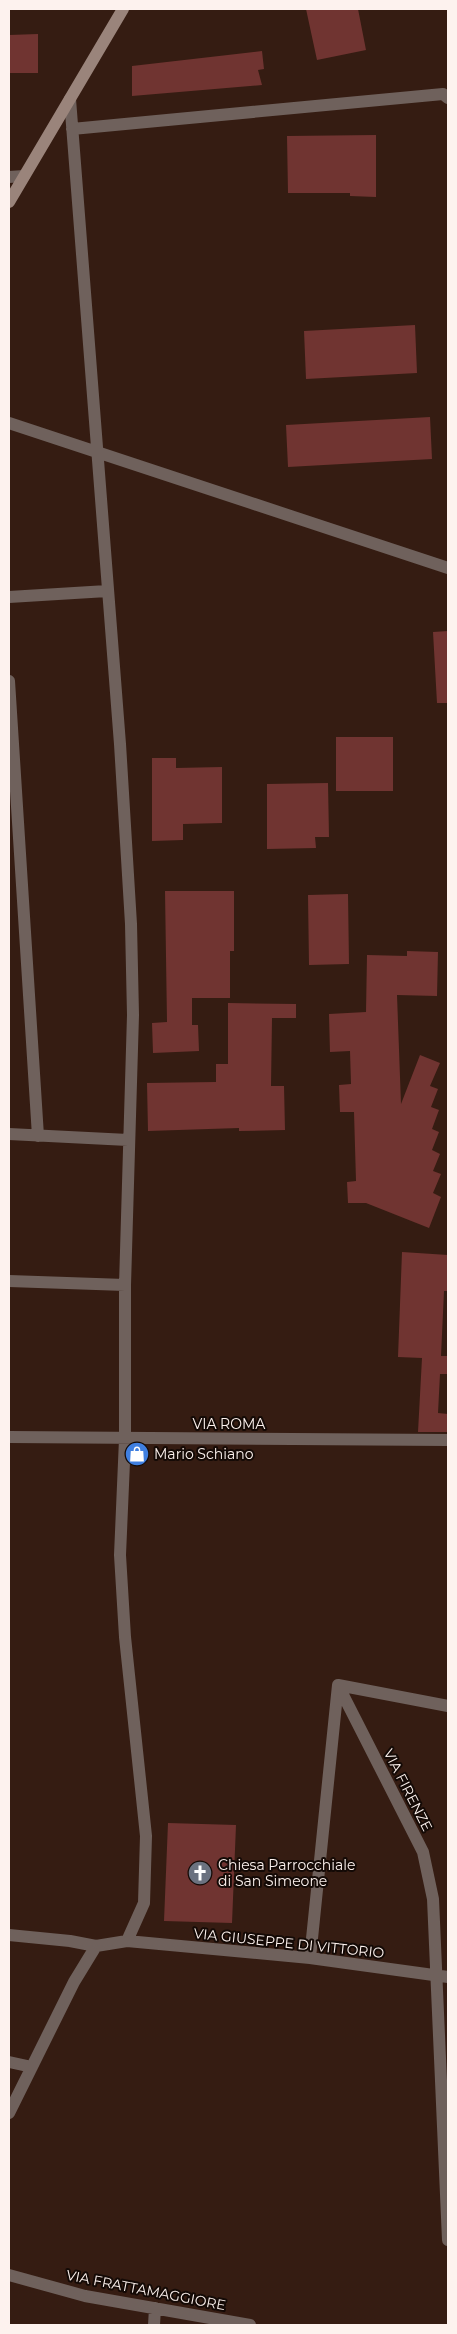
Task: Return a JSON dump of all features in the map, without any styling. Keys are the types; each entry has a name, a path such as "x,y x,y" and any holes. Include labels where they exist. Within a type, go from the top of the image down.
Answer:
{"main road":[{"path":"9,202 123,9"}],"street":[{"path":"72,129 442,94 448,98"},
{"path":"70,99 120,744 131,924 132,1015 125,1284 125,1439 120,1556 125,1637 146,1836 144,1903 127,1941"},
{"path":"9,177 24,176"},
{"path":"9,422 448,568"},
{"path":"9,597 108,590"},
{"path":"9,681 38,1136"},
{"path":"9,1134 128,1140"},
{"path":"9,1281 125,1284"},
{"name":"VIA ROMA","path":"9,1437 448,1440"},
{"path":"310,1958 338,1685 448,1706"},
{"name":"VIA FIRENZE","path":"338,1685 423,1852 433,1899 448,2240"},
{"path":"9,1935 70,1940 96,1946 74,1982 9,2112"},
{"name":"VIA GIUSEPPE DI VITTORIO","path":"96,1946 127,1941 310,1958 448,1977"},
{"path":"9,2062 32,2067"},
{"name":"VIA FRATTAMAGGIORE","path":"9,2275 85,2296 250,2325"},
{"path":"154,2325 155,2308"}],"building":[{"path":"306,9 358,9 366,50 317,60"},
{"path":"38,34 38,73 9,73 9,35"},
{"path":"262,51 264,69 258,70 262,85 132,96 132,66"},
{"path":"376,135 376,197 350,196 350,193 288,193 287,136"},
{"path":"415,325 417,373 306,379 304,331"},
{"path":"430,417 432,459 288,467 286,425"},
{"path":"448,631 448,703 437,703 433,632"},
{"path":"336,737 393,737 393,791 336,791"},
{"path":"152,758 176,758 176,768 222,767 222,823 183,824 183,840 152,841"},
{"path":"328,783 329,837 315,837 316,848 267,849 267,784"},
{"path":"165,891 234,891 234,951 230,951 230,998 192,998 192,1025 198,1025 199,1051 153,1053 152,1023 167,1022"},
{"path":"348,894 349,964 309,965 308,895"},
{"path":"407,951 438,952 437,996 397,995 401,1104 420,1055 440,1063 430,1086 438,1089 431,1107 439,1110 432,1129 439,1132 432,1150 440,1154 433,1171 441,1174 433,1193 441,1197 429,1228 366,1203 348,1203 347,1182 356,1181 354,1112 340,1112 339,1085 351,1084 350,1051 330,1052 329,1014 366,1012 367,955 407,956"},
{"path":"228,1003 296,1004 296,1018 272,1018 271,1086 284,1086 285,1130 239,1131 239,1128 148,1131 147,1083 216,1082 216,1064 228,1064"},
{"path":"402,1252 448,1255 448,1291 444,1291 441,1356 448,1356 448,1374 440,1374 438,1413 448,1414 448,1432 418,1432 422,1358 398,1357"},
{"name":"Chiesa Parrocchiale di San Simeone","path":"168,1823 236,1825 232,1923 164,1921"}],"place":[{"name":"Mario Schiano","path":"137,1454"},
{"name":"Chiesa Parrocchiale di San Simeone","path":"200,1873"}]}
